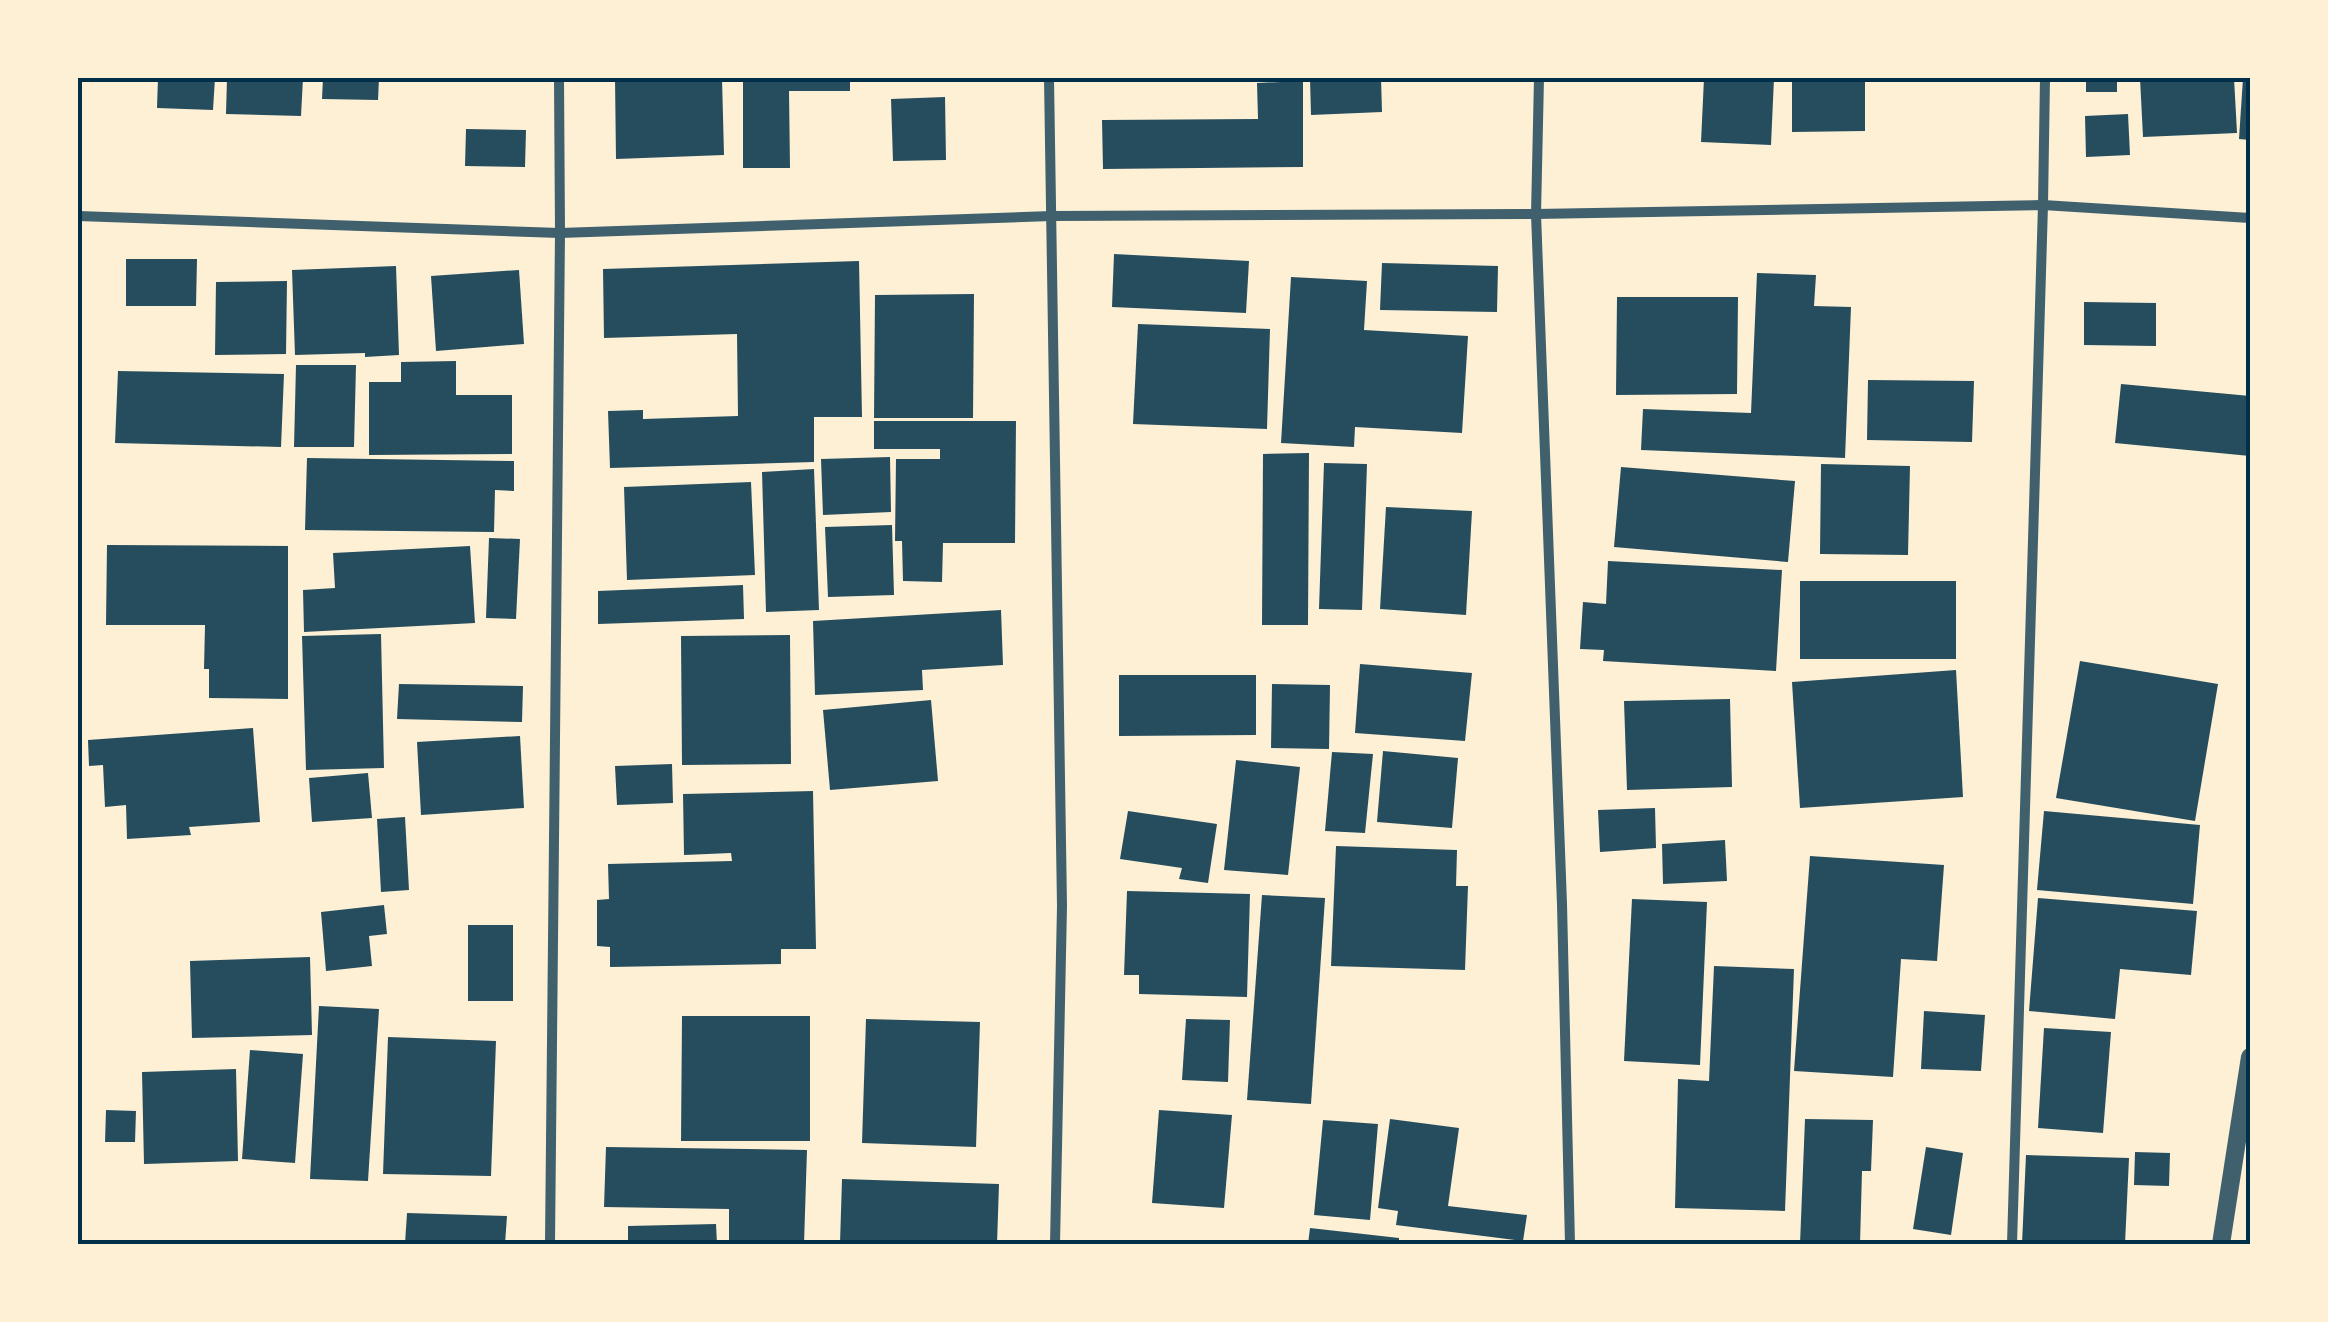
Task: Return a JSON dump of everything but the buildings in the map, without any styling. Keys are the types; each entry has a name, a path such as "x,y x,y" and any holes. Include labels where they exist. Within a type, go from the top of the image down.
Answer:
{"street":[{"path":"550,1244 559,78"},
{"path":"1049,78 1062,906 1055,1244"},
{"path":"1539,78 1536,214 1562,904 1570,1244"},
{"path":"2012,1244 2045,78"},
{"path":"78,216 560,233 1052,216 1536,214 2044,205 2250,218"},
{"path":"2221,1244 2250,1057"}]}
